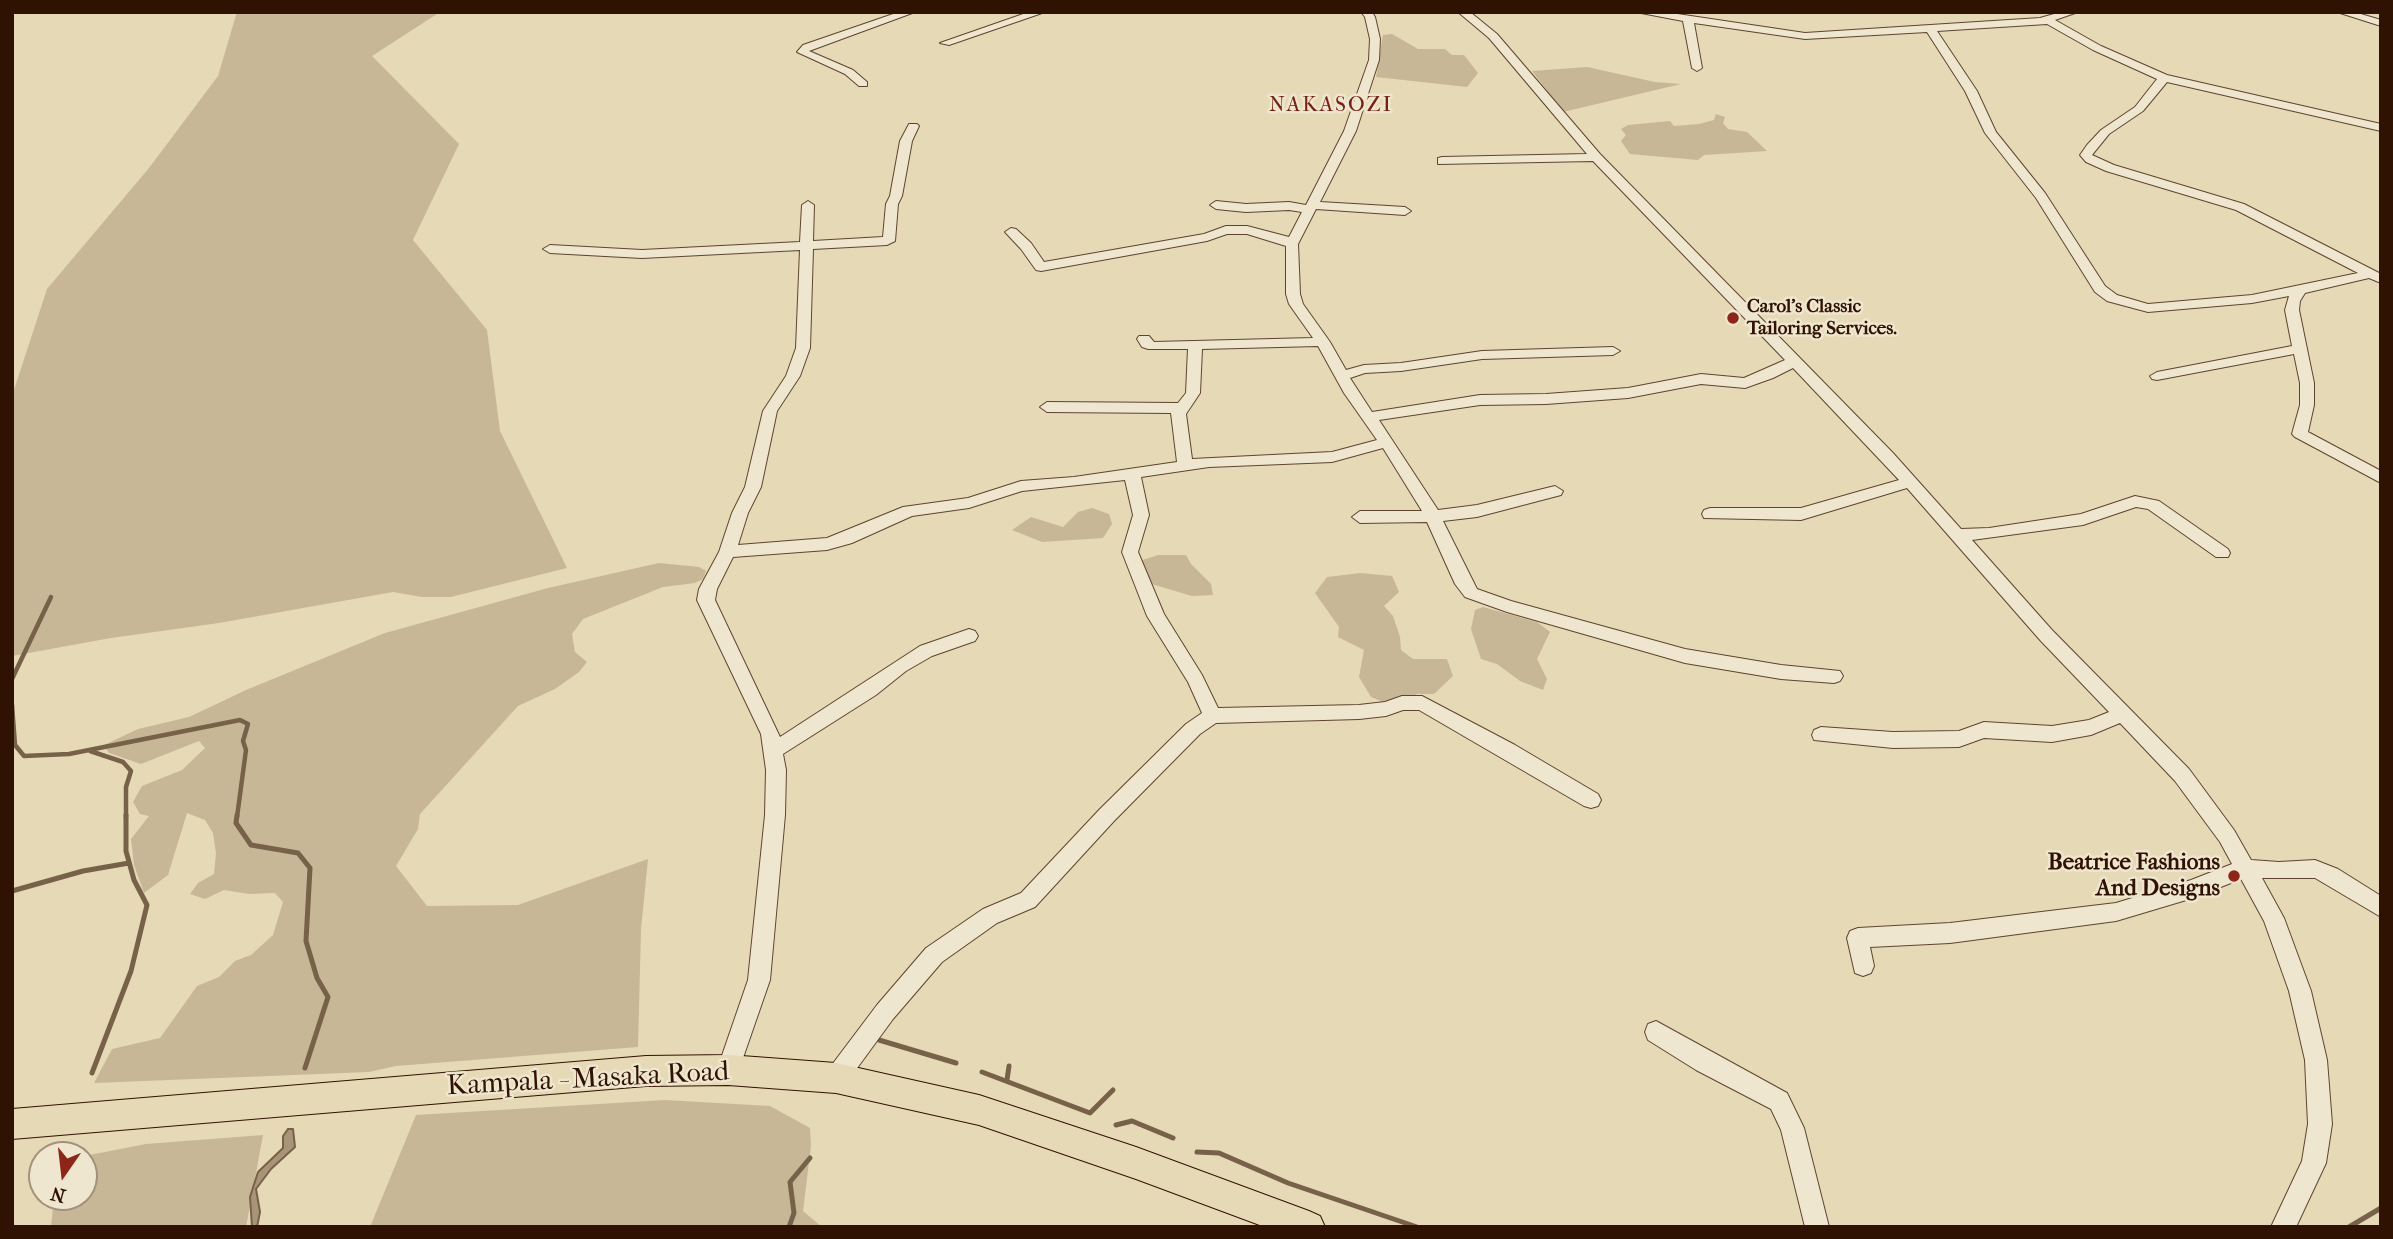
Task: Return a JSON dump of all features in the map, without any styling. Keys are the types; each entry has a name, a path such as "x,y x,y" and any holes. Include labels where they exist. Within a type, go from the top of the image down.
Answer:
{"main road":[{"name":"Kampala - Masaka Road","path":"12,1124 632,1072 728,1070 836,1078 979,1110 1136,1163 1309,1227"}],"street":[{"path":"863,84 849,72 802,52 807,47 909,12"},
{"path":"945,43 1040,12"},
{"path":"1366,12 1370,17 1375,39 1374,60 1350,131 1292,244 1291,268 1296,304 1434,516 1464,584 1471,593 1481,597 1685,656 1780,672 1834,676"},
{"path":"1641,12 1805,36 2044,20 2073,12"},
{"path":"1992,12 2003,23"},
{"path":"2342,12 2381,23"},
{"path":"1472,13 1596,157 1910,482 2046,635 2182,775 2227,836 2273,918 2300,992 2316,1060 2320,1124 2314,1163 2283,1227"},
{"path":"1965,17 1982,20 1988,25"},
{"path":"1688,20 1697,68"},
{"path":"2044,20 2097,48 2164,78 2381,128"},
{"path":"1930,28 1971,91 1992,133 2040,195 2100,289 2112,298 2148,308 2252,299 2375,277"},
{"path":"2164,78 2139,109 2105,132 2086,155 2090,159 2110,168 2240,207 2375,277"},
{"path":"550,249 642,254 880,242 890,238 892,204 896,196 906,141 913,126"},
{"path":"1442,161 1596,157"},
{"path":"728,1070 759,980 775,815 776,770 771,734 705,600 753,487 770,411 800,360 803,348 808,205"},
{"path":"1216,205 1405,211"},
{"path":"1011,232 1026,246 1041,267 1196,239 1226,230 1247,230 1281,237 1292,244"},
{"path":"2300,290 2293,300 2292,310 2301,349 2307,405 2300,434 2381,478"},
{"path":"1144,339 1147,344 1153,346 1190,343 1323,342"},
{"path":"1185,465 1178,424 1180,408 1193,393 1195,345"},
{"path":"2157,376 2301,349"},
{"path":"1342,376 1364,369 1401,367 1482,355 1613,351"},
{"path":"1368,417 1480,400 1556,399 1628,393 1700,379 1745,383 1768,375 1794,361"},
{"path":"1047,407 1180,408"},
{"path":"727,552 827,544 846,539 909,511 969,503 1021,486 1235,460 1332,457 1387,442"},
{"path":"1132,474 1141,515 1130,552 1156,616 1196,680 1212,716"},
{"path":"1710,513 1789,516 1883,492 1910,482"},
{"path":"1360,517 1434,516 1477,511 1555,491"},
{"path":"1958,535 1989,534 2083,519 2135,501 2153,505 2222,553"},
{"path":"773,751 926,651 969,636"},
{"path":"836,1078 885,1012 934,955 990,916 1028,900 1107,815 1193,729 1212,716 1360,712 1422,703 1591,800"},
{"path":"1821,735 1904,740 1959,739 1984,730 2052,734 2091,727 2124,714"},
{"path":"1863,966 1857,938 1950,933 2116,912 2193,890 2246,868 2279,871 2315,869 2331,875 2381,908"},
{"path":"1657,1032 1704,1062 1779,1101 1792,1128 1817,1227"}],"shaded area":[{"path":"237,12 440,12 372,56 459,144 413,240 487,330 500,431 567,568 451,597 422,597 393,592 12,656 12,396 47,289 149,168 218,76"},
{"path":"1392,34 1418,49 1445,49 1452,55 1464,55 1478,73 1467,87 1376,77 1383,35"},
{"path":"1587,67 1655,82 1681,84 1563,112 1532,71"},
{"path":"1716,114 1725,117 1723,123 1728,129 1747,132 1767,151 1704,155 1698,160 1630,154 1621,141 1626,135 1621,129 1628,125 1670,121 1674,126 1699,124 1714,120"},
{"path":"1092,508 1109,514 1112,524 1103,538 1042,542 1012,530 1031,517 1063,527 1078,512"},
{"path":"1158,555 1186,555 1211,584 1213,595 1192,596 1145,582 1140,561"},
{"path":"659,563 699,567 706,571 703,579 695,583 663,587 583,619 572,634 575,652 587,662 579,672 555,689 518,706 420,814 418,829 396,866 427,906 518,905 648,859 641,929 638,1047 396,1066 369,1072 94,1083 112,1049 160,1038 197,986 219,977 235,961 251,955 273,935 283,902 275,893 249,894 224,890 205,899 190,894 198,883 214,874 216,853 213,833 205,820 187,813 168,875 144,893 134,865 131,839 149,816 140,814 133,802 142,786 182,770 205,748 199,741 141,764 109,753 104,745 138,729 189,717 246,690 385,633 548,588"},
{"path":"1360,573 1392,576 1399,592 1384,606 1393,616 1401,650 1413,659 1447,659 1453,676 1434,694 1416,694 1413,708 1405,711 1371,697 1359,677 1364,650 1338,637 1339,627 1315,593 1327,577"},
{"path":"1483,607 1537,622 1550,632 1537,659 1547,679 1543,690 1520,681 1497,664 1481,659 1471,629 1475,610"},
{"path":"665,1100 770,1106 810,1128 811,1146 803,1211 822,1227 370,1227 416,1115"},
{"path":"288,1129 293,1129 295,1147 271,1169 256,1189 260,1212 257,1227 252,1227 250,1197 258,1172 283,1148 283,1136"},
{"path":"263,1135 246,1227 51,1227 53,1211 98,1211 98,1153 146,1144"}],"waterway":[{"path":"12,679 51,597"},
{"path":"12,705 15,745 24,756 69,754 240,720 248,724 243,741 246,750 237,817"},
{"path":"90,751 123,762 131,771 126,787 126,851 134,880 147,905 131,971 92,1073"},
{"path":"237,815 236,823 251,845 298,853 310,868 306,941 317,978 328,997 305,1068"},
{"path":"12,891 83,871 129,863"},
{"path":"879,1040 956,1063"},
{"path":"1007,1080 1009,1066"},
{"path":"982,1072 1090,1113 1113,1090"},
{"path":"1116,1125 1132,1121 1173,1138"},
{"path":"1197,1152 1219,1153 1288,1183 1417,1227"},
{"path":"789,1227 794,1213 790,1182 810,1158"},
{"path":"2349,1227 2381,1208"}],"place":[{"name":"Carol's Classic Tailoring Services.","path":"1733,318"},
{"name":"Beatrice Fashions And Designs","path":"2234,876"}],"district":[{"name":"NAKASOZI","path":"1331,106"}]}
